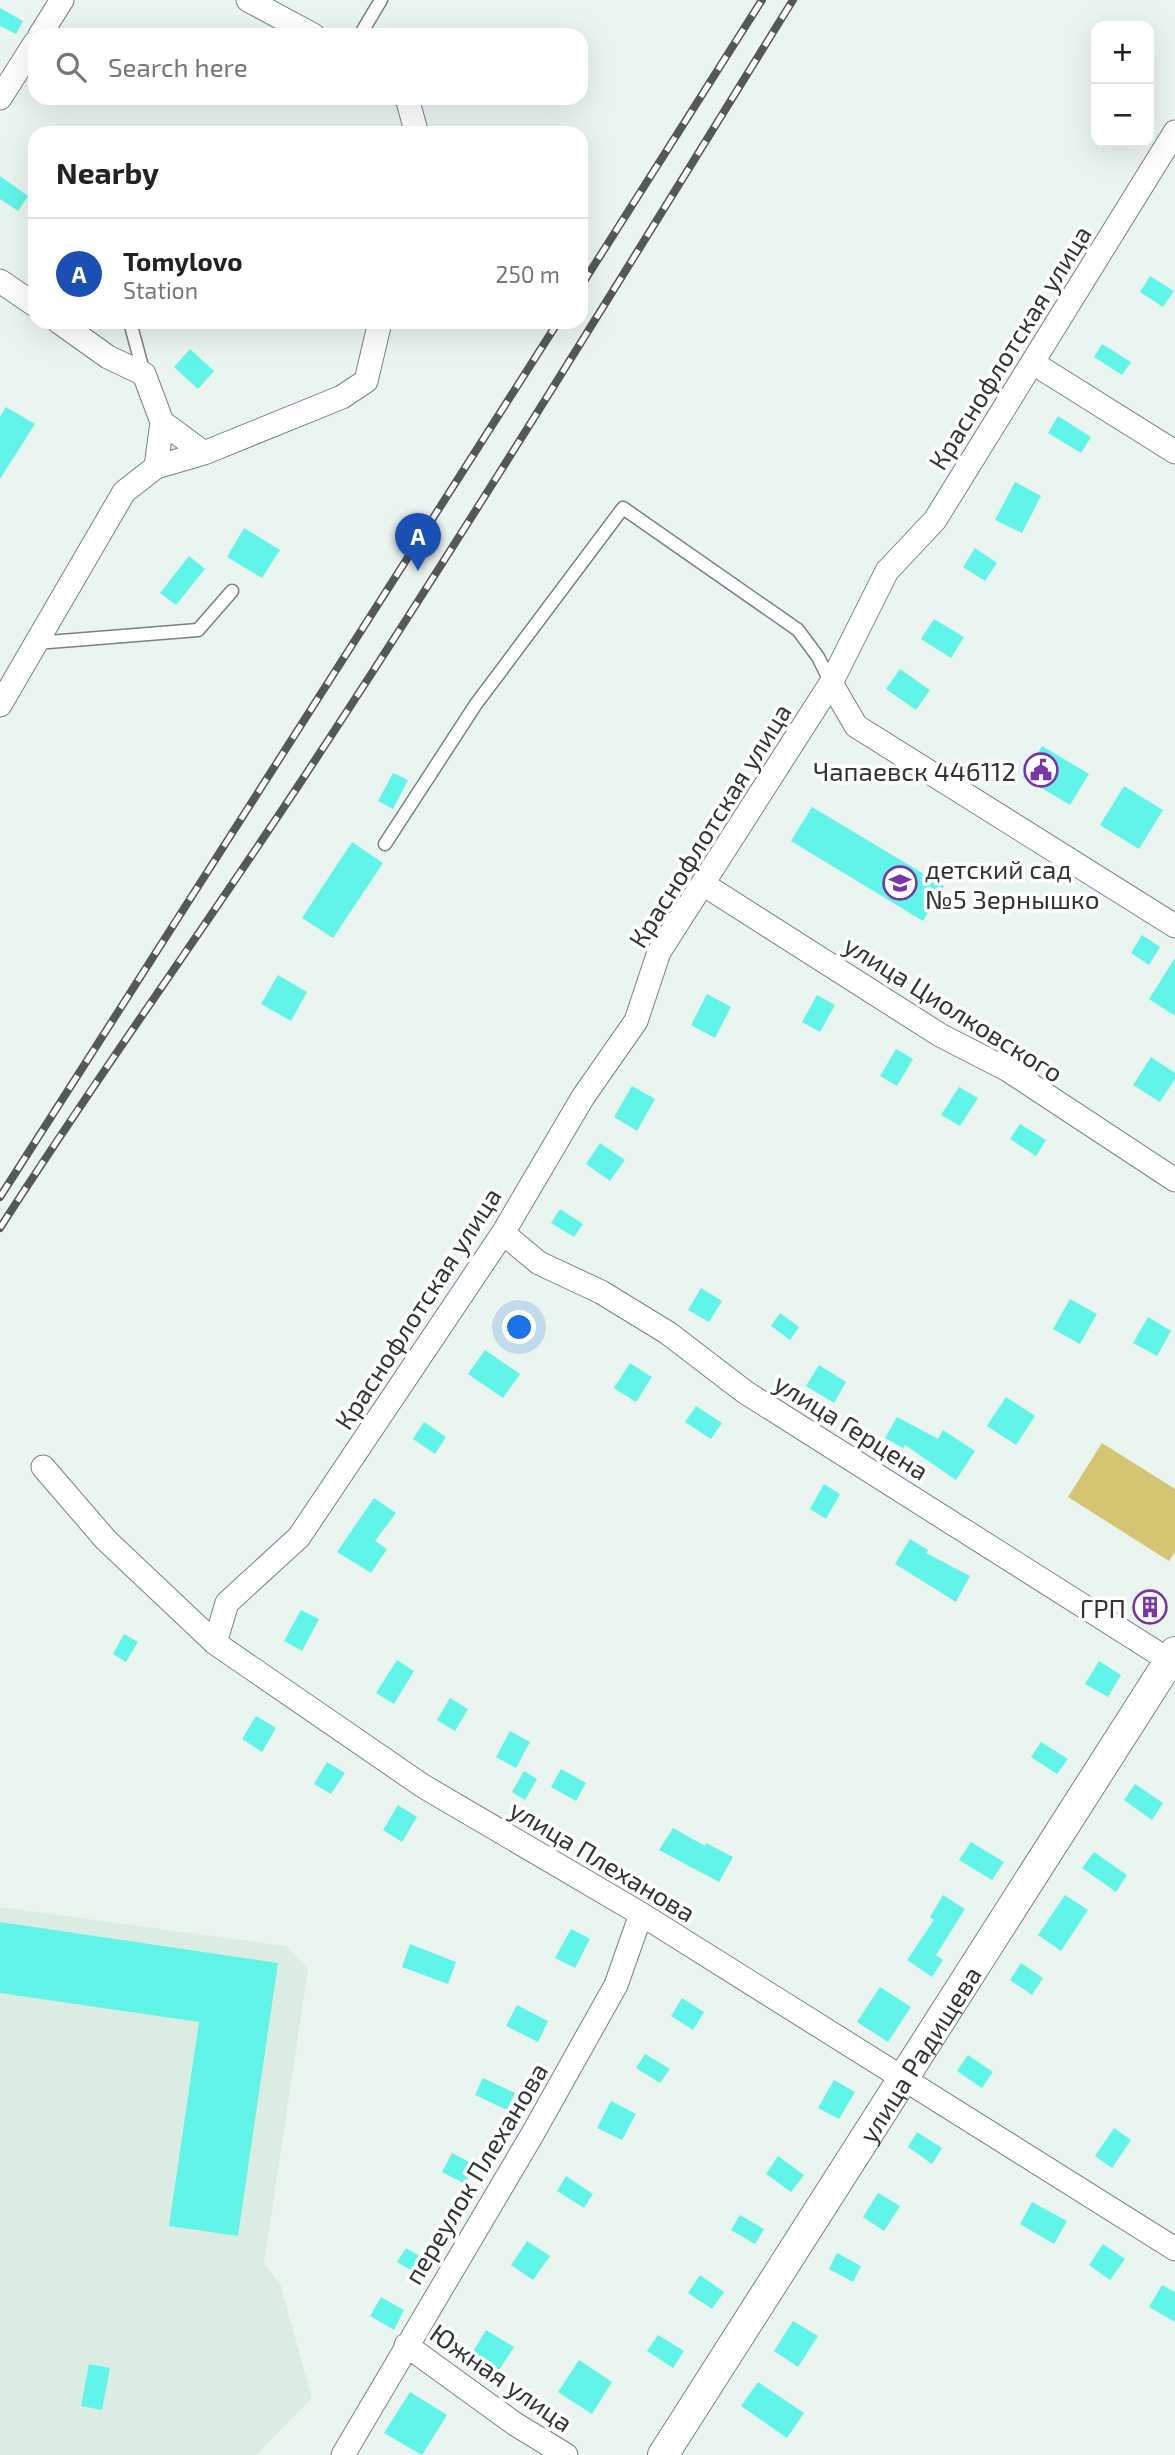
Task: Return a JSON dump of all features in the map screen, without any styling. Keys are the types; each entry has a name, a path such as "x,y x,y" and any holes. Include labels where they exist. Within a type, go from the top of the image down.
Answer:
{"street":[{"path":"44,28 62,0"},
{"path":"248,0 300,28"},
{"path":"0,98 28,54"},
{"path":"409,105 415,126"},
{"name":"Краснофлотская улица","path":"215,1643 227,1603 299,1537 503,1233 583,1097 636,1021 659,952 831,683 887,571 935,520 1175,132"},
{"path":"0,281 28,301"},
{"path":"68,329 108,356 144,374 162,422 156,467"},
{"path":"0,705 124,492 156,467 204,453 342,397 366,381 378,329"},
{"path":"1033,363 1175,452"},
{"path":"162,422 204,453"},
{"path":"831,683 856,726 1175,926"},
{"name":"улица Циолковского","path":"703,884 940,1035 1008,1070 1175,1180"},
{"name":"улица Герцена","path":"503,1233 539,1263 601,1292 657,1326 745,1392 1173,1659"},
{"name":"улица Плеханова","path":"43,1467 106,1541 215,1643 424,1786 641,1914 1175,2249"},
{"name":"улица Радищева","path":"663,2455 1173,1659"},
{"name":"переулок Плеханова","path":"343,2455 532,2135 616,1985 641,1914"},
{"name":"Южная улица","path":"406,2345 515,2424 566,2455"}],"lane":[{"path":"364,28 381,0"},
{"path":"132,329 144,374"},
{"path":"386,844 476,704 624,508 798,630 818,657 831,683"},
{"path":"36,643 198,630 232,591"}],"shaded area":[{"path":"1102,1443 1175,1489 1175,1552 1169,1561 1068,1497"},
{"path":"0,1907 286,1946 308,1969 264,2264 280,2283 312,2398 256,2455 0,2455"}],"building":[{"path":"0,8 23,21 16,34 0,26"},
{"path":"0,176 28,196 18,211 0,199"},
{"path":"1150,276 1174,291 1163,307 1140,292"},
{"path":"1102,344 1131,362 1122,375 1094,357"},
{"path":"190,349 214,371 198,389 174,367"},
{"path":"6,407 35,424 0,479 0,417"},
{"path":"1058,416 1091,437 1081,453 1048,433"},
{"path":"1015,482 1041,496 1022,533 995,520"},
{"path":"244,528 280,550 262,578 227,557"},
{"path":"975,548 997,563 985,581 963,567"},
{"path":"189,556 205,569 176,605 160,593"},
{"path":"934,619 964,637 951,658 921,639"},
{"path":"900,669 930,690 916,710 886,689"},
{"path":"1042,746 1089,774 1070,805 1023,777"},
{"path":"393,773 408,780 393,809 378,801"},
{"path":"1124,786 1163,810 1139,849 1100,825"},
{"path":"812,807 944,886 923,921 791,841"},
{"path":"352,842 383,863 333,938 302,918"},
{"path":"1142,935 1160,947 1149,965 1131,953"},
{"path":"1175,958 1175,1016 1149,999"},
{"path":"278,975 307,992 291,1021 261,1004"},
{"path":"707,994 731,1007 715,1038 691,1025"},
{"path":"817,995 835,1005 820,1032 802,1022"},
{"path":"896,1049 913,1059 897,1086 880,1076"},
{"path":"1151,1057 1175,1073 1175,1079 1160,1102 1133,1085"},
{"path":"632,1086 655,1099 637,1131 614,1117"},
{"path":"959,1087 978,1098 960,1126 941,1115"},
{"path":"1020,1124 1046,1140 1036,1156 1010,1139"},
{"path":"600,1143 625,1160 610,1181 586,1164"},
{"path":"560,1209 583,1224 574,1237 551,1223"},
{"path":"701,1288 722,1301 709,1322 688,1310"},
{"path":"1070,1299 1097,1314 1080,1344 1053,1329"},
{"path":"780,1313 799,1327 790,1340 771,1326"},
{"path":"1148,1317 1171,1331 1157,1356 1133,1343"},
{"path":"485,1350 520,1374 503,1398 468,1374"},
{"path":"630,1363 652,1377 636,1402 614,1388"},
{"path":"819,1365 846,1382 834,1403 806,1386"},
{"path":"1006,1397 1035,1416 1016,1445 987,1426"},
{"path":"696,1406 722,1423 711,1439 685,1422"},
{"path":"897,1417 938,1439 943,1430 975,1451 956,1480 905,1445 903,1448 885,1438"},
{"path":"424,1422 446,1437 435,1454 413,1439"},
{"path":"824,1484 840,1494 826,1519 810,1509"},
{"path":"374,1498 396,1513 375,1541 387,1549 371,1573 337,1552"},
{"path":"910,1539 928,1550 926,1553 970,1576 956,1602 895,1564"},
{"name":"ГРП","path":"1147,1591 1166,1604 1153,1624 1133,1611"},
{"path":"301,1610 319,1619 302,1651 284,1641"},
{"path":"124,1634 138,1642 126,1662 113,1654"},
{"path":"397,1660 414,1671 394,1704 376,1693"},
{"path":"1099,1661 1121,1675 1108,1697 1085,1684"},
{"path":"450,1698 468,1709 455,1731 437,1720"},
{"path":"256,1716 276,1728 262,1752 242,1739"},
{"path":"510,1731 530,1742 516,1768 496,1757"},
{"path":"1041,1742 1068,1759 1057,1774 1031,1757"},
{"path":"327,1762 345,1773 331,1794 314,1784"},
{"path":"561,1769 586,1783 576,1801 551,1787"},
{"path":"524,1771 537,1779 525,1800 512,1792"},
{"path":"1135,1784 1163,1803 1152,1820 1124,1800"},
{"path":"398,1805 417,1817 402,1842 383,1830"},
{"path":"673,1828 705,1846 706,1843 733,1857 719,1882 659,1850"},
{"path":"971,1842 1004,1862 992,1880 959,1860"},
{"path":"1094,1852 1127,1875 1116,1892 1082,1868"},
{"path":"943,1895 965,1909 936,1955 943,1960 932,1977 907,1960 934,1920 930,1917"},
{"path":"1065,1895 1088,1910 1061,1951 1038,1935"},
{"path":"0,1922 278,1963 238,2236 169,2226 199,2022 0,1993"},
{"path":"571,1929 590,1939 575,1968 555,1958"},
{"path":"410,1944 456,1962 448,1984 402,1967"},
{"path":"1021,1963 1043,1978 1032,1995 1010,1980"},
{"path":"880,1987 911,2007 888,2042 857,2022"},
{"path":"682,1998 704,2012 693,2030 671,2016"},
{"path":"517,2005 548,2021 538,2042 506,2026"},
{"path":"645,2054 670,2069 660,2083 636,2068"},
{"path":"968,2055 993,2072 982,2088 957,2071"},
{"path":"483,2078 515,2093 507,2110 475,2095"},
{"path":"834,2080 855,2092 839,2119 818,2108"},
{"path":"611,2101 636,2114 622,2140 597,2128"},
{"path":"1114,2128 1131,2140 1112,2168 1095,2156"},
{"path":"917,2132 942,2148 932,2164 908,2147"},
{"path":"452,2153 475,2165 465,2184 442,2172"},
{"path":"778,2156 804,2175 791,2192 766,2174"},
{"path":"566,2176 593,2194 584,2208 557,2191"},
{"path":"878,2193 900,2206 884,2231 863,2217"},
{"path":"1032,2202 1067,2221 1054,2244 1020,2224"},
{"path":"740,2215 764,2229 755,2244 731,2230"},
{"path":"527,2241 550,2256 533,2280 511,2265"},
{"path":"1103,2244 1125,2259 1110,2280 1089,2265"},
{"path":"406,2248 433,2264 424,2278 397,2262"},
{"path":"837,2253 861,2266 853,2282 829,2269"},
{"path":"700,2275 724,2292 712,2309 688,2293"},
{"path":"1162,2285 1175,2292 1175,2322 1149,2307"},
{"path":"381,2297 404,2310 394,2330 370,2316"},
{"path":"793,2321 818,2336 798,2367 774,2351"},
{"path":"486,2330 514,2347 498,2372 471,2355"},
{"path":"658,2335 684,2351 673,2368 647,2351"},
{"path":"579,2360 612,2382 592,2414 558,2392"},
{"path":"89,2364 110,2368 102,2410 81,2406"},
{"path":"758,2382 804,2413 787,2438 741,2406"},
{"path":"410,2392 447,2415 422,2455 384,2433"}],"railway":[{"path":"588,275 762,0"},
{"path":"0,1228 266,834 429,585 793,0"},
{"path":"0,1197 554,329"}],"place":[{"name":"Tomylovo","path":"418,571"},
{"name":"Чапаевск 446112","path":"1041,770"},
{"name":"детский сад №5 Зернышко","path":"900,883"},
{"name":"ГРП","path":"1150,1607"}]}
